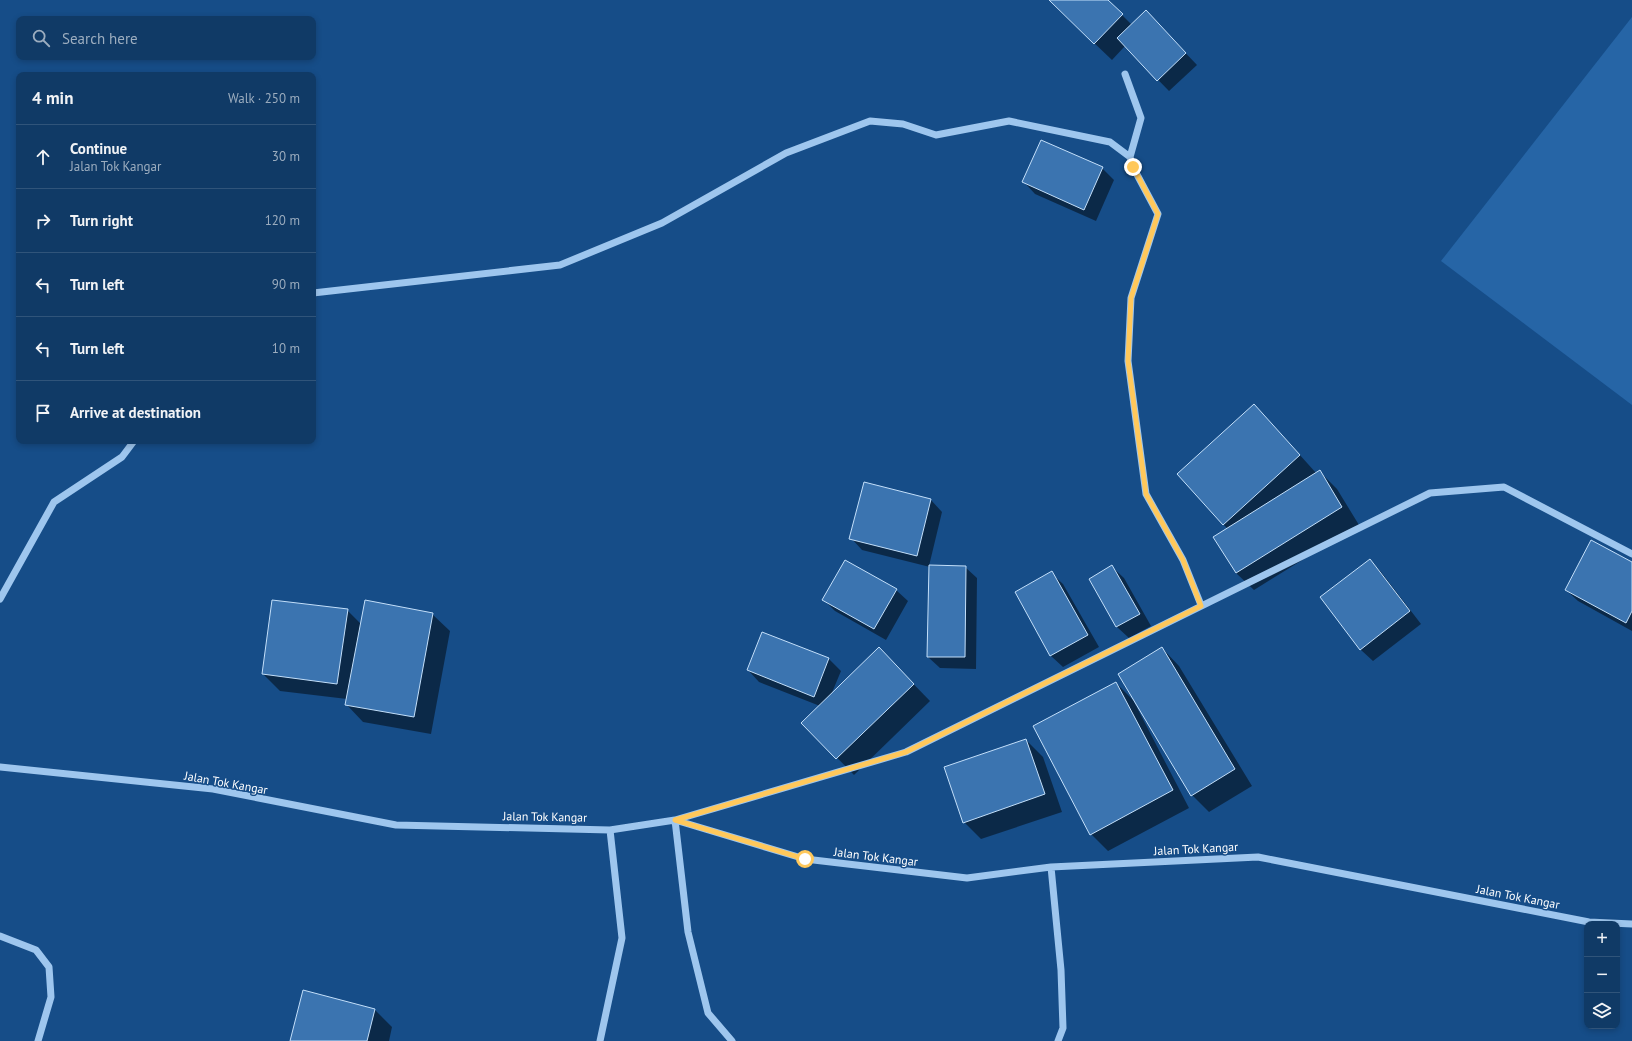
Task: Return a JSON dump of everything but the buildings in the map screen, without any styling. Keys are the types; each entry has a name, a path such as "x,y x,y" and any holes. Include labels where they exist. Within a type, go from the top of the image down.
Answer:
{"street":[{"path":"1125,74 1141,118 1130,157 1133,167 1158,214 1131,298 1128,361 1146,494 1183,560 1201,606"},
{"path":"316,293 560,265 662,223 786,153 870,121 903,124 936,135 1009,121 1110,142 1130,157"},
{"path":"0,599 54,502 122,457 132,444"},
{"path":"732,1041 708,1013 688,932 675,820 906,752 1430,493 1504,488 1632,554"},
{"name":"Jalan Tok Kangar","path":"0,767 213,790 396,825 610,830 675,820 805,859 967,878 1051,867 1258,857 1589,922 1632,924"},
{"path":"600,1041 622,938 610,830"},
{"path":"1051,867 1061,970 1063,1028 1058,1041"},
{"path":"0,936 36,950 49,968 51,997 38,1041"}],"shaded area":[{"path":"1632,17 1632,405 1441,261"}],"route":[{"path":"805,859 675,820 906,752 1201,606 1183,560 1146,494 1128,361 1131,298 1158,214 1133,167"}]}
